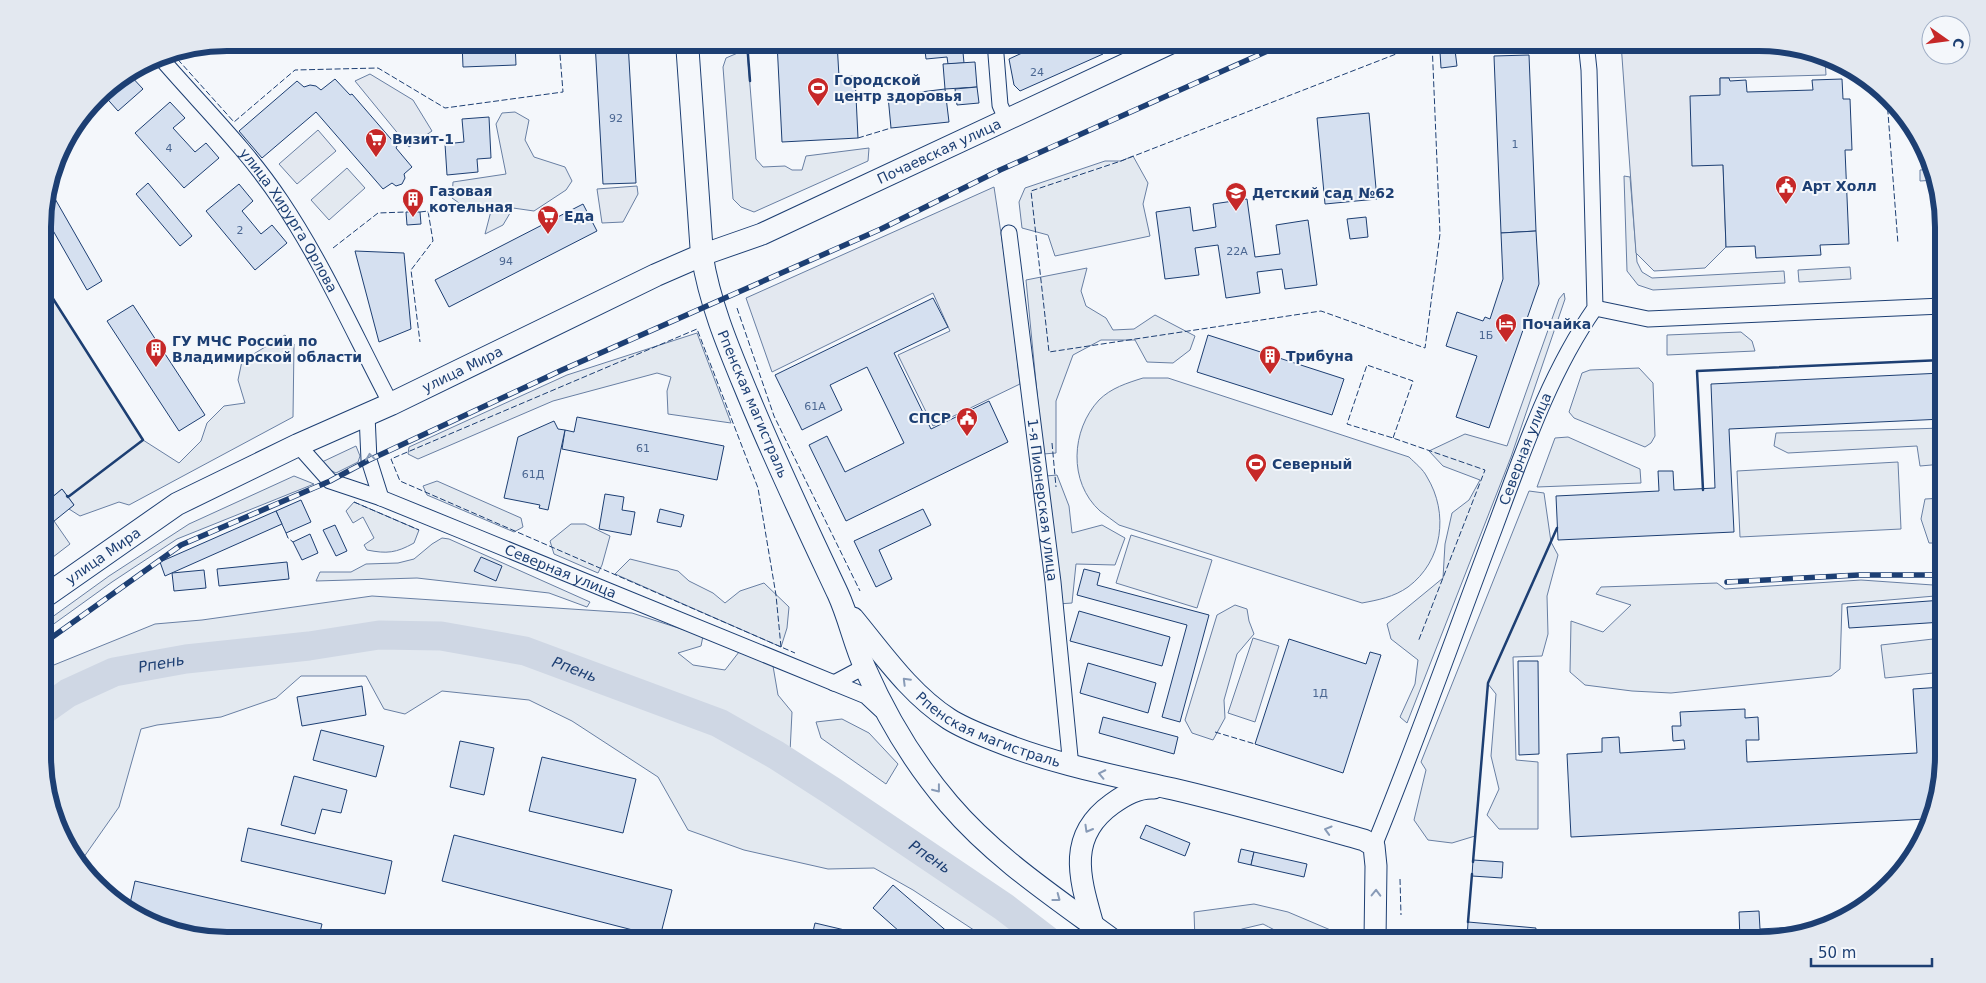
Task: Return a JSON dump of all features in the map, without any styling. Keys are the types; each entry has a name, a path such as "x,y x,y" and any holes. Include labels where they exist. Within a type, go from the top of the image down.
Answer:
{"main road":[{"name":"Почаевская улица","path":"702,255 762,234 1153,51"},
{"path":"688,52 702,255"},
{"name":"улица Мира","path":"51,592 177,504 702,255"},
{"name":"Рпенская магистраль","path":"702,255 707,286 715,314 776,461 842,604 864,667 889,717 923,771 955,810 999,854 1101,931"},
{"name":"Рпенская магистраль","path":"842,604 894,669 921,696 949,719 971,731 1026,753 1071,767 1259,810 1364,840 1374,846"},
{"name":"Рпенская магистраль","path":"1093,926 1082,887 1080,858 1084,837 1094,819 1125,794 1146,788 1174,790"},
{"path":"1374,846 1376,866 1375,931"}],"street":[{"path":"996,51 1000,105 1007,121"},
{"path":"1587,51 1595,308 1648,319 1935,306"},
{"name":"улица Хирурга Орлова","path":"165,63 251,159 282,201 335,293 391,404"},
{"name":"1-я Пионерская улица","path":"1009,233 1053,582 1071,767"},
{"name":"Северная улица","path":"1374,846 1552,379 1577,333 1595,308"},
{"path":"367,415 369,460 381,498"},
{"name":"Северная улица","path":"298,445 330,481 381,498 866,696 889,717"},
{"path":"834,683 864,667"}],"shaded area":[{"path":"1622,51 1759,51 1804,57 1825,65 1826,75 1720,78 1726,247 1705,268 1654,271 1636,253"},
{"path":"741,52 747,52 756,159 763,167 785,166 792,170 802,170 806,156 869,148 868,161 754,212 741,207 733,199 723,67 726,58"},
{"path":"370,74 413,100 432,131 409,147 355,81"},
{"path":"515,112 529,120 525,140 534,157 565,167 572,181 566,190 534,211 513,208 503,225 485,234 491,211 484,206 462,205 452,198 453,182 506,174 496,124 502,113"},
{"path":"318,130 336,151 297,184 279,164"},
{"path":"1133,156 1148,183 1143,204 1150,236 1055,256 1048,235 1022,228 1019,202 1025,188 1105,161 1121,161"},
{"path":"347,168 365,188 329,220 311,200"},
{"path":"1920,170 1925,170 1928,180 1920,181"},
{"path":"1624,176 1630,177 1637,262 1642,272 1652,278 1784,271 1785,283 1653,290 1638,285 1627,271"},
{"path":"637,186 638,194 623,222 602,223 597,189"},
{"path":"994,187 1009,286 1020,384 933,426 898,355 950,331 933,293 772,372 746,298"},
{"path":"1850,267 1851,279 1799,282 1798,270"},
{"path":"1087,268 1081,291 1086,306 1106,318 1113,330 1134,329 1155,315 1195,336 1190,350 1173,363 1147,362 1135,340 1101,340 1073,355 1056,401 1056,453 1043,454 1026,280"},
{"path":"1564,293 1565,299 1511,457 1407,723 1400,717 1415,684 1418,660 1391,639 1387,624 1443,578 1445,544 1452,513 1469,500 1480,480 1443,466 1429,451 1465,434 1507,446 1559,299"},
{"path":"52,297 143,440 179,463 201,441 207,423 224,406 245,403 238,380 242,361 285,335 294,344 293,417 129,505 119,502 80,516 69,509 74,505 62,489 51,498"},
{"path":"1741,332 1752,341 1755,351 1667,355 1667,335"},
{"path":"697,333 731,423 668,414 667,391 671,377 657,373 553,401 418,459 408,454 409,447 567,375"},
{"path":"1639,368 1653,383 1655,436 1651,443 1645,447 1574,418 1569,412 1582,373 1590,370"},
{"name":"Северный","path":"1143,378 1168,378 1409,457 1425,474 1434,491 1438,506 1439,536 1429,564 1420,576 1403,590 1386,598 1362,603 1119,525 1100,511 1082,486 1077,456 1079,441 1083,426 1099,400 1114,389"},
{"path":"1935,428 1935,465 1920,466 1917,446 1788,453 1774,446 1776,433"},
{"path":"1568,437 1640,469 1641,483 1537,487 1555,438"},
{"path":"356,446 360,456 358,462 336,473 326,468 322,462"},
{"path":"1898,462 1901,529 1740,537 1737,471"},
{"path":"1057,475 1069,506 1072,533 1102,525 1125,538 1115,565 1076,564 1072,603 1058,604 1046,476"},
{"path":"294,476 314,484 177,539 112,582 51,626 51,618 109,576 189,524"},
{"path":"437,481 521,518 523,527 514,532 427,495 423,486"},
{"path":"1529,491 1544,493 1551,542 1558,555 1547,596 1548,634 1542,656 1513,657 1516,760 1538,762 1538,829 1499,829 1487,815 1499,789 1491,756 1496,694 1488,684 1475,836 1452,843 1428,840 1414,820 1426,770 1421,762"},
{"path":"1935,498 1935,543 1929,543 1921,519 1925,499"},
{"path":"354,502 419,530 414,543 391,552 367,550 364,545 374,538 363,517 353,523 346,511"},
{"path":"54,521 70,544 51,558 51,523"},
{"path":"571,524 585,524 610,536 598,573 554,554 550,541"},
{"path":"1131,535 1212,560 1197,608 1116,583"},
{"path":"442,538 449,539 590,602 587,607 549,593 417,578 316,581 320,572 351,572 366,564 398,563 414,559"},
{"path":"630,559 678,571 689,581 713,593 725,603 740,591 764,583 789,607 787,628 781,647 615,574"},
{"path":"1861,580 1933,585 1935,596 1842,604 1840,669 1831,676 1671,693 1632,691 1585,685 1570,672 1571,621 1603,632 1631,605 1596,594 1601,587 1717,583 1725,589"},
{"path":"372,596 632,613 703,636 701,646 678,653 693,665 725,670 739,652 773,666 778,695 792,712 789,773 848,807 914,857 1024,931 976,932 913,890 874,868 828,869 744,850 688,830 658,777 572,721 529,700 442,691 405,714 384,709 366,676 301,676 276,698 221,717 157,725 141,729 119,807 84,857 69,834 57,801 53,779 51,756 51,666 155,624 202,620"},
{"path":"1235,605 1247,609 1254,634 1237,654 1224,700 1225,718 1213,740 1192,733 1185,720 1217,615"},
{"path":"1253,638 1279,646 1255,722 1228,713"},
{"path":"1935,639 1935,673 1885,678 1881,645"},
{"path":"842,719 869,733 898,764 886,784 821,738 816,722"},
{"path":"1254,904 1288,912 1334,931 1278,931 1263,924 1238,931 1195,931 1194,912"}],"building":[{"path":"1025,51 1102,51 1103,54 1020,91 1014,85 1009,59"},
{"path":"1455,51 1457,66 1441,68 1440,52"},
{"path":"462,52 515,52 516,65 463,67"},
{"path":"596,52 629,52 636,183 603,184"},
{"name":"Городской центр здоровья","path":"777,52 838,52 839,77 855,76 858,138 782,142"},
{"path":"925,52 963,52 964,63 948,64 947,57 926,59"},
{"path":"1529,55 1536,231 1501,233 1494,56"},
{"path":"975,62 977,87 945,89 943,64"},
{"name":"Арт Холл","path":"1720,78 1729,78 1730,81 1746,80 1747,92 1813,90 1812,80 1842,79 1843,99 1850,99 1852,150 1845,150 1849,244 1820,245 1821,255 1756,258 1755,246 1726,247 1723,165 1692,166 1690,96 1720,95"},
{"path":"133,79 143,89 118,111 107,99"},
{"path":"335,79 350,95 352,94 397,146 396,148 412,167 404,174 405,178 402,184 396,186 392,183 383,189 316,112 262,158 239,131 297,81 304,87 316,86 321,90"},
{"path":"977,87 979,103 957,105 955,89"},
{"path":"945,89 949,122 891,128 888,96"},
{"path":"170,102 185,118 173,128 195,152 206,143 219,158 184,188 135,133"},
{"path":"1369,113 1377,199 1325,204 1317,118"},
{"path":"489,117 491,158 477,159 478,172 447,175 445,144 464,142 462,119"},
{"path":"148,183 192,236 180,246 136,194"},
{"path":"239,184 253,201 242,211 261,234 272,225 287,243 255,270 206,211"},
{"path":"54,197 102,281 87,290 52,229"},
{"path":"1247,199 1255,257 1280,254 1276,225 1308,220 1317,285 1285,289 1282,269 1257,272 1260,293 1226,298 1218,245 1195,248 1199,275 1165,279 1156,212 1190,207 1193,231 1216,227 1213,204"},
{"path":"583,204 597,231 449,307 435,280"},
{"name":"Газовая котельная","path":"406,212 420,212 421,224 407,225"},
{"path":"1366,217 1368,237 1350,239 1347,219"},
{"path":"1536,231 1539,284 1489,428 1456,417 1477,356 1446,346 1457,312 1483,321 1485,317 1490,319 1503,279 1501,233"},
{"path":"355,251 404,253 411,329 379,342"},
{"path":"933,298 948,327 894,353 931,429 989,401 1008,442 846,521 809,445 827,436 845,472 904,443 890,414 867,367 830,385 842,410 802,430 775,375"},
{"name":"ГУ МЧС России по Владимирской области","path":"133,305 205,415 179,431 107,321"},
{"name":"Трибуна","path":"1208,335 1344,379 1332,415 1197,372"},
{"path":"1935,373 1935,419 1729,429 1734,532 1558,540 1556,496 1659,491 1658,471 1673,471 1674,490 1715,488 1711,384"},
{"path":"577,417 724,446 717,480 562,449 565,430 574,432"},
{"path":"554,421 558,429 565,430 548,510 539,508 540,505 504,498 518,437"},
{"path":"62,489 74,505 51,523 51,498"},
{"path":"605,494 624,497 622,510 635,512 631,535 599,529"},
{"path":"301,500 311,522 286,533 276,511"},
{"path":"660,509 684,515 681,527 657,522"},
{"path":"923,509 931,525 879,550 892,579 876,587 854,541"},
{"path":"276,511 282,524 165,576 160,562"},
{"path":"335,525 347,551 336,556 323,530"},
{"path":"310,534 318,553 302,560 293,542"},
{"path":"481,557 502,566 496,581 474,571"},
{"path":"287,562 289,579 219,586 217,569"},
{"path":"1084,569 1100,573 1097,585 1209,615 1180,722 1162,717 1187,625 1077,595"},
{"path":"204,570 206,588 174,591 172,573"},
{"path":"1935,601 1935,623 1849,628 1847,607"},
{"path":"1079,611 1170,637 1162,666 1070,641"},
{"path":"1289,639 1366,664 1370,652 1381,655 1343,773 1255,744"},
{"path":"1518,661 1538,661 1539,754 1519,755"},
{"path":"1088,663 1156,683 1148,713 1080,693"},
{"path":"362,686 366,715 302,726 297,697"},
{"path":"1935,688 1933,779 1929,801 1922,819 1571,837 1567,754 1602,752 1602,738 1619,737 1620,753 1685,749 1684,740 1673,741 1672,726 1681,726 1680,712 1745,709 1745,718 1758,717 1759,740 1746,740 1747,762 1917,753 1913,689"},
{"path":"1103,717 1178,737 1174,754 1099,733"},
{"path":"321,730 384,746 376,777 313,760"},
{"path":"460,741 494,748 484,795 450,787"},
{"path":"542,757 636,779 623,833 529,811"},
{"path":"294,776 347,790 341,813 322,809 315,834 281,825"},
{"path":"1146,825 1190,843 1185,856 1140,838"},
{"path":"248,828 392,861 385,894 241,861"},
{"path":"454,835 672,890 661,932 639,932 442,881"},
{"path":"1241,849 1254,852 1251,865 1238,862"},
{"path":"1254,852 1307,864 1304,877 1251,865"},
{"path":"1473,860 1503,862 1502,878 1472,876"},
{"path":"135,881 322,924 320,932 227,932 204,930 182,926 149,914 130,902"},
{"path":"893,885 947,932 900,932 873,908"},
{"path":"1759,911 1760,929 1800,927 1770,931 1740,931 1739,912"},
{"path":"1468,922 1536,928 1535,931 1467,931"},
{"path":"815,923 851,932 813,932"}],"waterway":[{"name":"Рпень","path":"51,705 68,693 114,672 186,659 309,646 379,635 441,636 525,651 719,723 776,755 832,791 1004,907 1036,931"}],"railway":[{"path":"51,638 181,545 330,481 369,460 562,370 881,229 1000,170 1267,51"},
{"path":"1727,582 1859,575 1935,575"}],"fence":[{"path":"1403,51 1121,161 1031,191 1049,352 1321,311 1425,348 1440,234 1432,51"},
{"path":"177,59 234,122 295,70 378,68 445,108 563,92 560,52"},
{"path":"1888,108 1898,244"},
{"path":"858,138 891,128"},
{"path":"420,212 428,211 433,241 411,270 420,342"},
{"path":"333,248 378,213 406,212"},
{"path":"737,308 774,416 860,591"},
{"path":"781,647 776,595 758,488 697,329 391,459 400,481 795,653"},
{"path":"1393,438 1413,381 1367,365 1347,424 1485,470 1418,642"},
{"path":"1052,443 1056,487"},
{"path":"354,502 419,530"},
{"path":"286,533 293,542"},
{"path":"1215,732 1255,744"},
{"path":"1400,879 1401,915"}],"wall":[{"path":"748,52 750,81"},
{"path":"52,297 143,440 67,496"},
{"path":"1703,490 1697,371 1935,360"},
{"path":"1473,862 1488,683 1557,528"},
{"path":"1468,922 1472,874"}],"place":[{"name":"Городской центр здоровья","path":"818,107"},
{"name":"Визит-1","path":"376,158"},
{"name":"Арт Холл","path":"1786,205"},
{"name":"Детский сад №62","path":"1236,212"},
{"name":"Газовая котельная","path":"413,218"},
{"name":"Еда","path":"548,235"},
{"name":"Почайка","path":"1506,343"},
{"name":"ГУ МЧС России по Владимирской области","path":"156,368"},
{"name":"Трибуна","path":"1270,375"},
{"name":"СПСР","path":"967,437"},
{"name":"Северный","path":"1256,483"}]}
